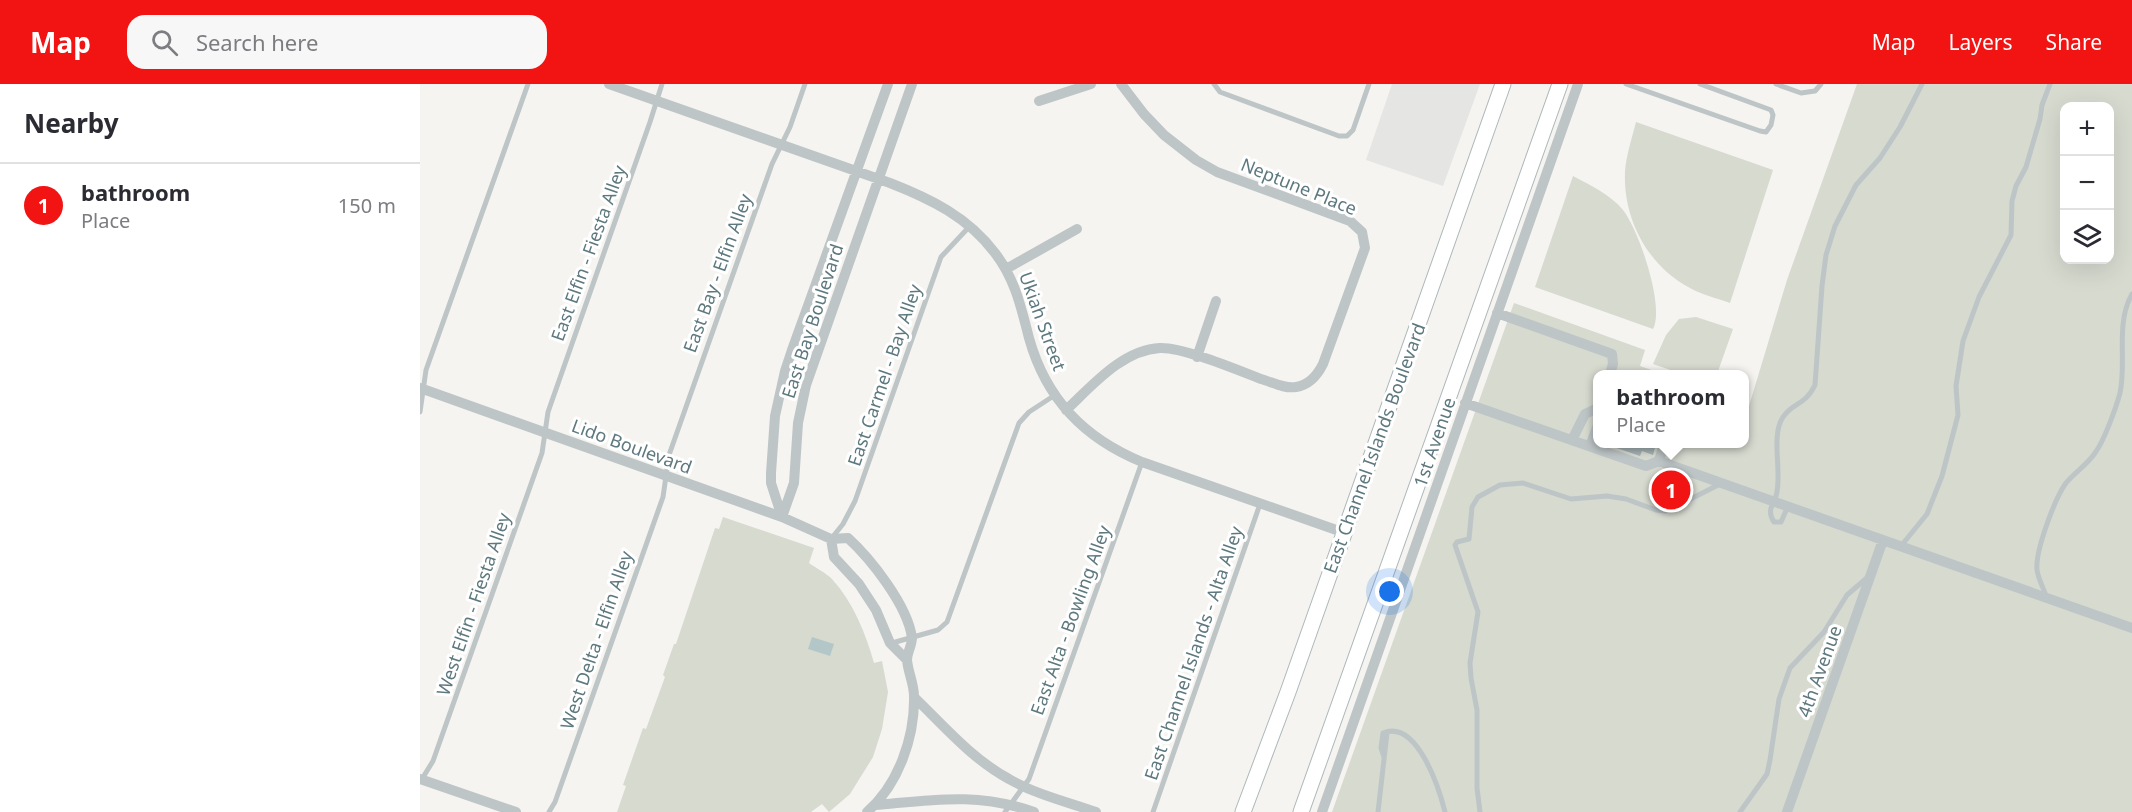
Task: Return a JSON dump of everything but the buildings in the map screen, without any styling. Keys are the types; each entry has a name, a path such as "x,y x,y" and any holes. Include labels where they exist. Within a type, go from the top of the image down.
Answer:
{"main road":[{"name":"East Channel Islands Boulevard","path":"1243,812 1345,533 1503,84"},
{"path":"1301,812 1560,84"}],"street":[{"name":"Ukiah Street","path":"609,84 929,198 956,214 991,248 1006,269 1021,302 1036,358 1055,395 1088,432 1104,443 1142,462 1345,533"},
{"name":"East Bay Boulevard","path":"782,517 771,483 775,416 781,387 792,350 888,84"},
{"name":"East Bay Boulevard","path":"782,517 794,483 798,423 806,385 912,84"},
{"path":"1039,101 1091,84"},
{"name":"Neptune Place","path":"1066,410 1114,367 1145,351 1159,348 1197,357 1285,387 1305,385 1313,379 1323,364 1365,248 1362,232 1350,221 1217,172 1196,160 1164,135 1121,84"},
{"name":"1st Avenue","path":"1322,812 1578,84"},
{"path":"1006,269 1077,229"},
{"path":"1197,357 1216,301"},
{"path":"1497,313 1612,354 1611,370"},
{"name":"Lido Boulevard","path":"422,389 782,517 831,539 848,538 879,571 901,608 912,639"},
{"path":"1465,403 1593,447"},
{"path":"1572,440 1585,414 1593,410"},
{"path":"1590,446 1593,438"},
{"path":"1596,448 1646,466 1659,461 2132,628"},
{"path":"1659,461 1663,448"},
{"path":"831,539 834,557 868,596 890,643 907,660"},
{"name":"4th Avenue","path":"1786,812 1883,540"},
{"path":"871,808 889,787 903,756 911,727 914,697 907,660 912,639"},
{"path":"914,697 980,760 1023,786 1096,812"},
{"path":"421,781 516,812"},
{"path":"871,808 958,798 989,800 1008,808 1034,812"}],"lane":[{"path":"420,412 426,370 528,84"},
{"name":"East Elfin - Fiesta Alley","path":"545,432 548,412 662,84"},
{"name":"East Bay - Elfin Alley","path":"666,475 669,455 772,164 790,127 805,84"},
{"path":"1214,84 1220,92 1339,136 1347,136 1353,130 1370,84"},
{"path":"1626,84 1760,131 1766,132 1771,125 1773,114 1770,110 1700,84"},
{"path":"1776,84 1801,93 1815,91 1821,84"},
{"path":"1788,506 1781,522 1774,522 1770,517 1776,494 1781,419 1810,395 1815,384 1822,286 1826,255 1835,226 1856,185 1880,158 1900,127 1922,84"},
{"path":"1901,546 1928,514 1942,476 1958,415 1956,386 1963,341 1979,297 2011,235 2012,201 2016,186 2026,166 2049,84"},
{"name":"East Carmel - Bay Alley","path":"831,539 843,524 855,501 941,257 970,226"},
{"path":"2046,598 2037,572 2039,548 2065,484 2097,451 2115,409 2122,378 2124,317 2132,294"},
{"path":"890,643 912,639 938,630 947,622 1019,423 1029,412 1055,395"},
{"name":"West Elfin - Fiesta Alley","path":"421,781 433,761 542,453 545,432"},
{"name":"East Alta - Bowling Alley","path":"1008,808 1029,779 1142,462"},
{"name":"West Delta - Elfin Alley","path":"549,812 555,802 663,497 666,475"},
{"path":"1480,812 1477,788 1477,710 1470,663 1478,612 1455,545 1457,542 1469,539 1472,507 1478,497 1500,485 1523,483 1571,499 1607,496 1626,499 1665,511 1722,483"},
{"name":"East Channel Islands - Alta Alley","path":"1153,812 1260,504"},
{"path":"1740,812 1767,774 1779,699 1790,668 1799,656 1814,644 1847,596 1870,576"},
{"path":"1378,812 1384,757 1380,741 1383,733 1388,731 1404,734 1413,741 1441,795 1445,812"}],"shaded area":[{"path":"1392,84 1480,84 1443,186 1366,160"},
{"path":"1857,84 2132,84 2132,812 1332,812 1514,303 1645,350 1640,366 1652,370 1593,370 1593,448 1749,448 1749,406 1787,280"},
{"path":"1636,122 1773,170 1730,303 1705,295 1675,279 1650,254 1641,239 1628,207 1625,190 1628,153"},
{"path":"1573,176 1613,200 1629,220 1643,251 1653,287 1656,318 1653,329 1535,287"},
{"path":"1696,317 1733,329 1718,370 1670,370 1653,364 1666,335 1679,319"},
{"path":"723,517 814,548 809,563 830,577 840,588 858,619 874,663 882,661 888,692 882,729 873,757 850,794 829,812 822,804 811,812 617,812 626,786 623,785 643,728 646,729 665,677 663,675 674,644 676,644 715,528 719,529"},
{"path":"812,637 834,644 830,656 808,649"}],"place":[{"name":"bathroom","path":"1671,490"}]}
